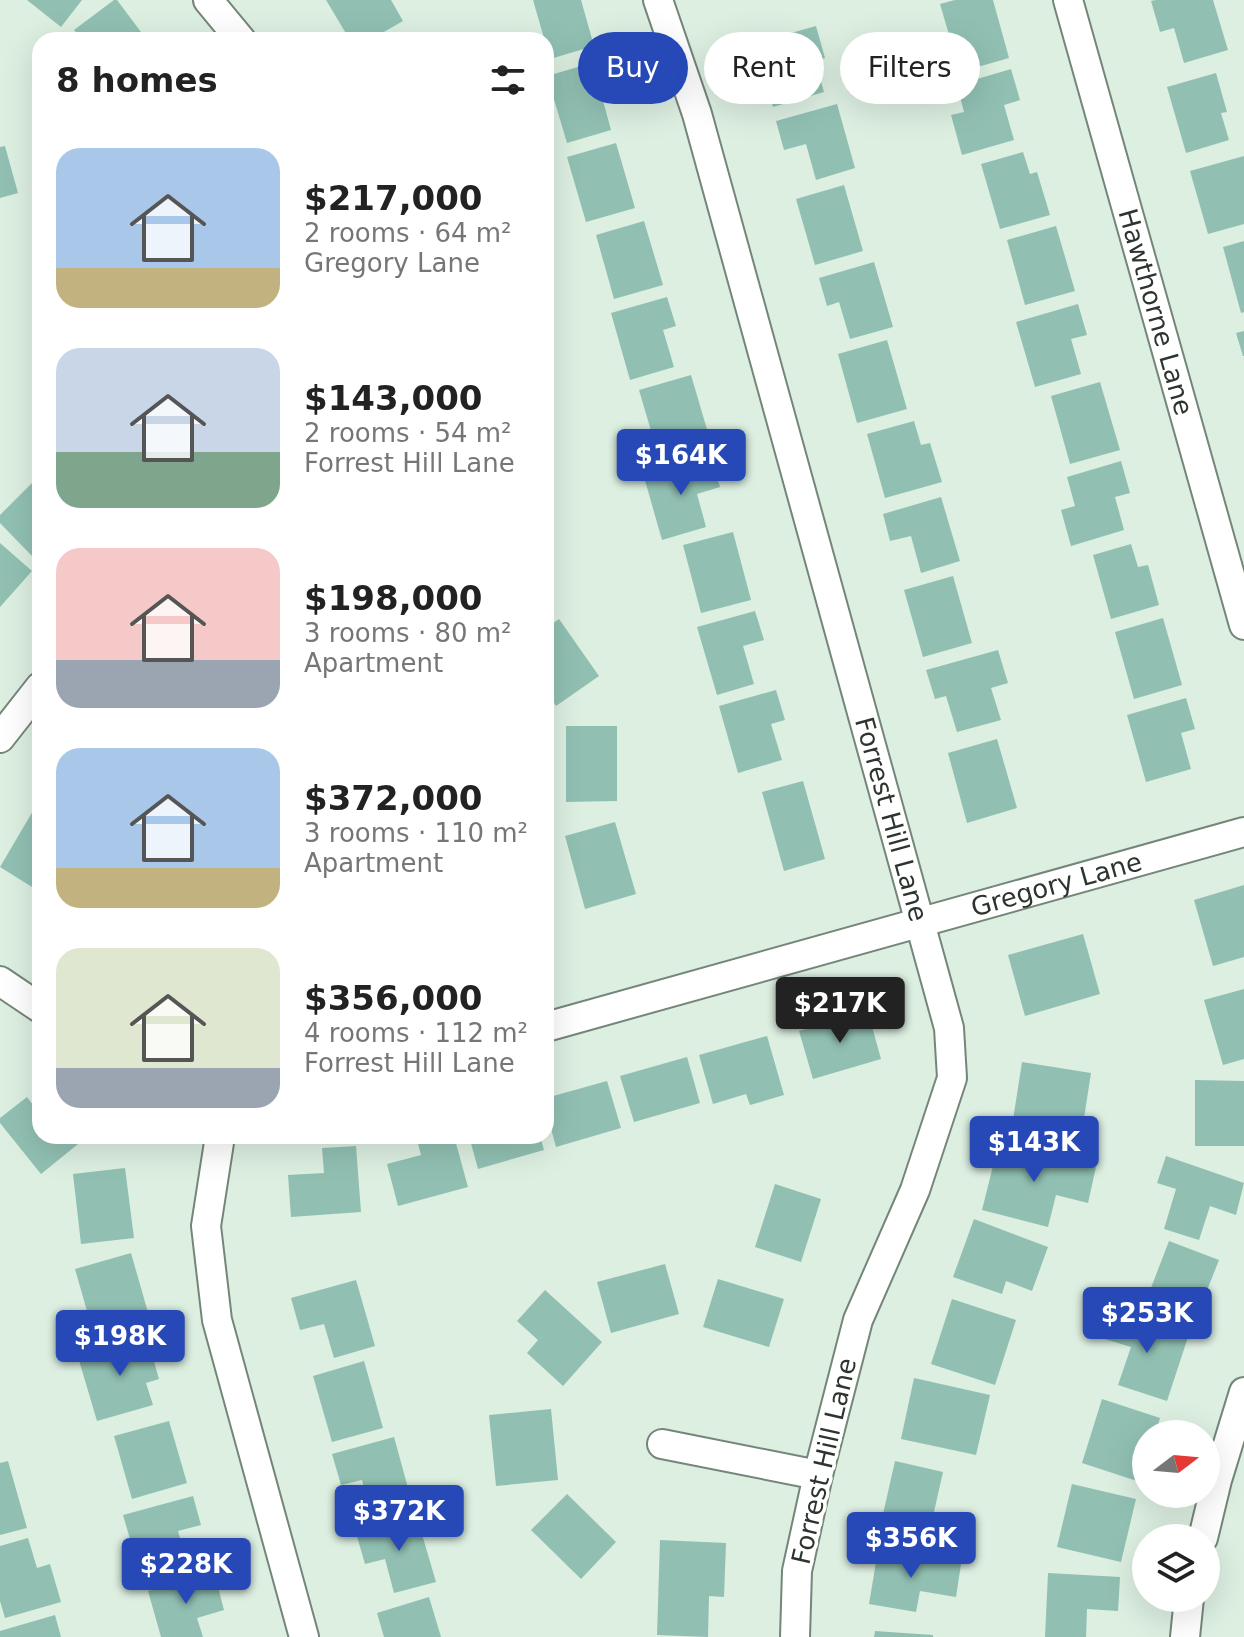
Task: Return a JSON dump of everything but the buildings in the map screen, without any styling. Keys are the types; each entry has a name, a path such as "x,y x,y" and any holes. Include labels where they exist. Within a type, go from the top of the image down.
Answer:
{"street":[{"path":"208,0 234,32"},
{"name":"Forrest Hill Lane","path":"658,0 697,114 949,1028 952,1078 915,1190 858,1320 818,1475 797,1571 795,1637"},
{"name":"Hawthorne Lane","path":"1068,0 1244,625"},
{"path":"0,738 32,697"},
{"name":"Gregory Lane","path":"554,1025 1244,832"},
{"path":"0,981 32,1003"},
{"path":"219,1144 206,1226 217,1320 304,1637"},
{"path":"1206,1524 1244,1392"},
{"path":"662,1444 818,1475"},
{"path":"1185,1637 1188,1612"}]}
